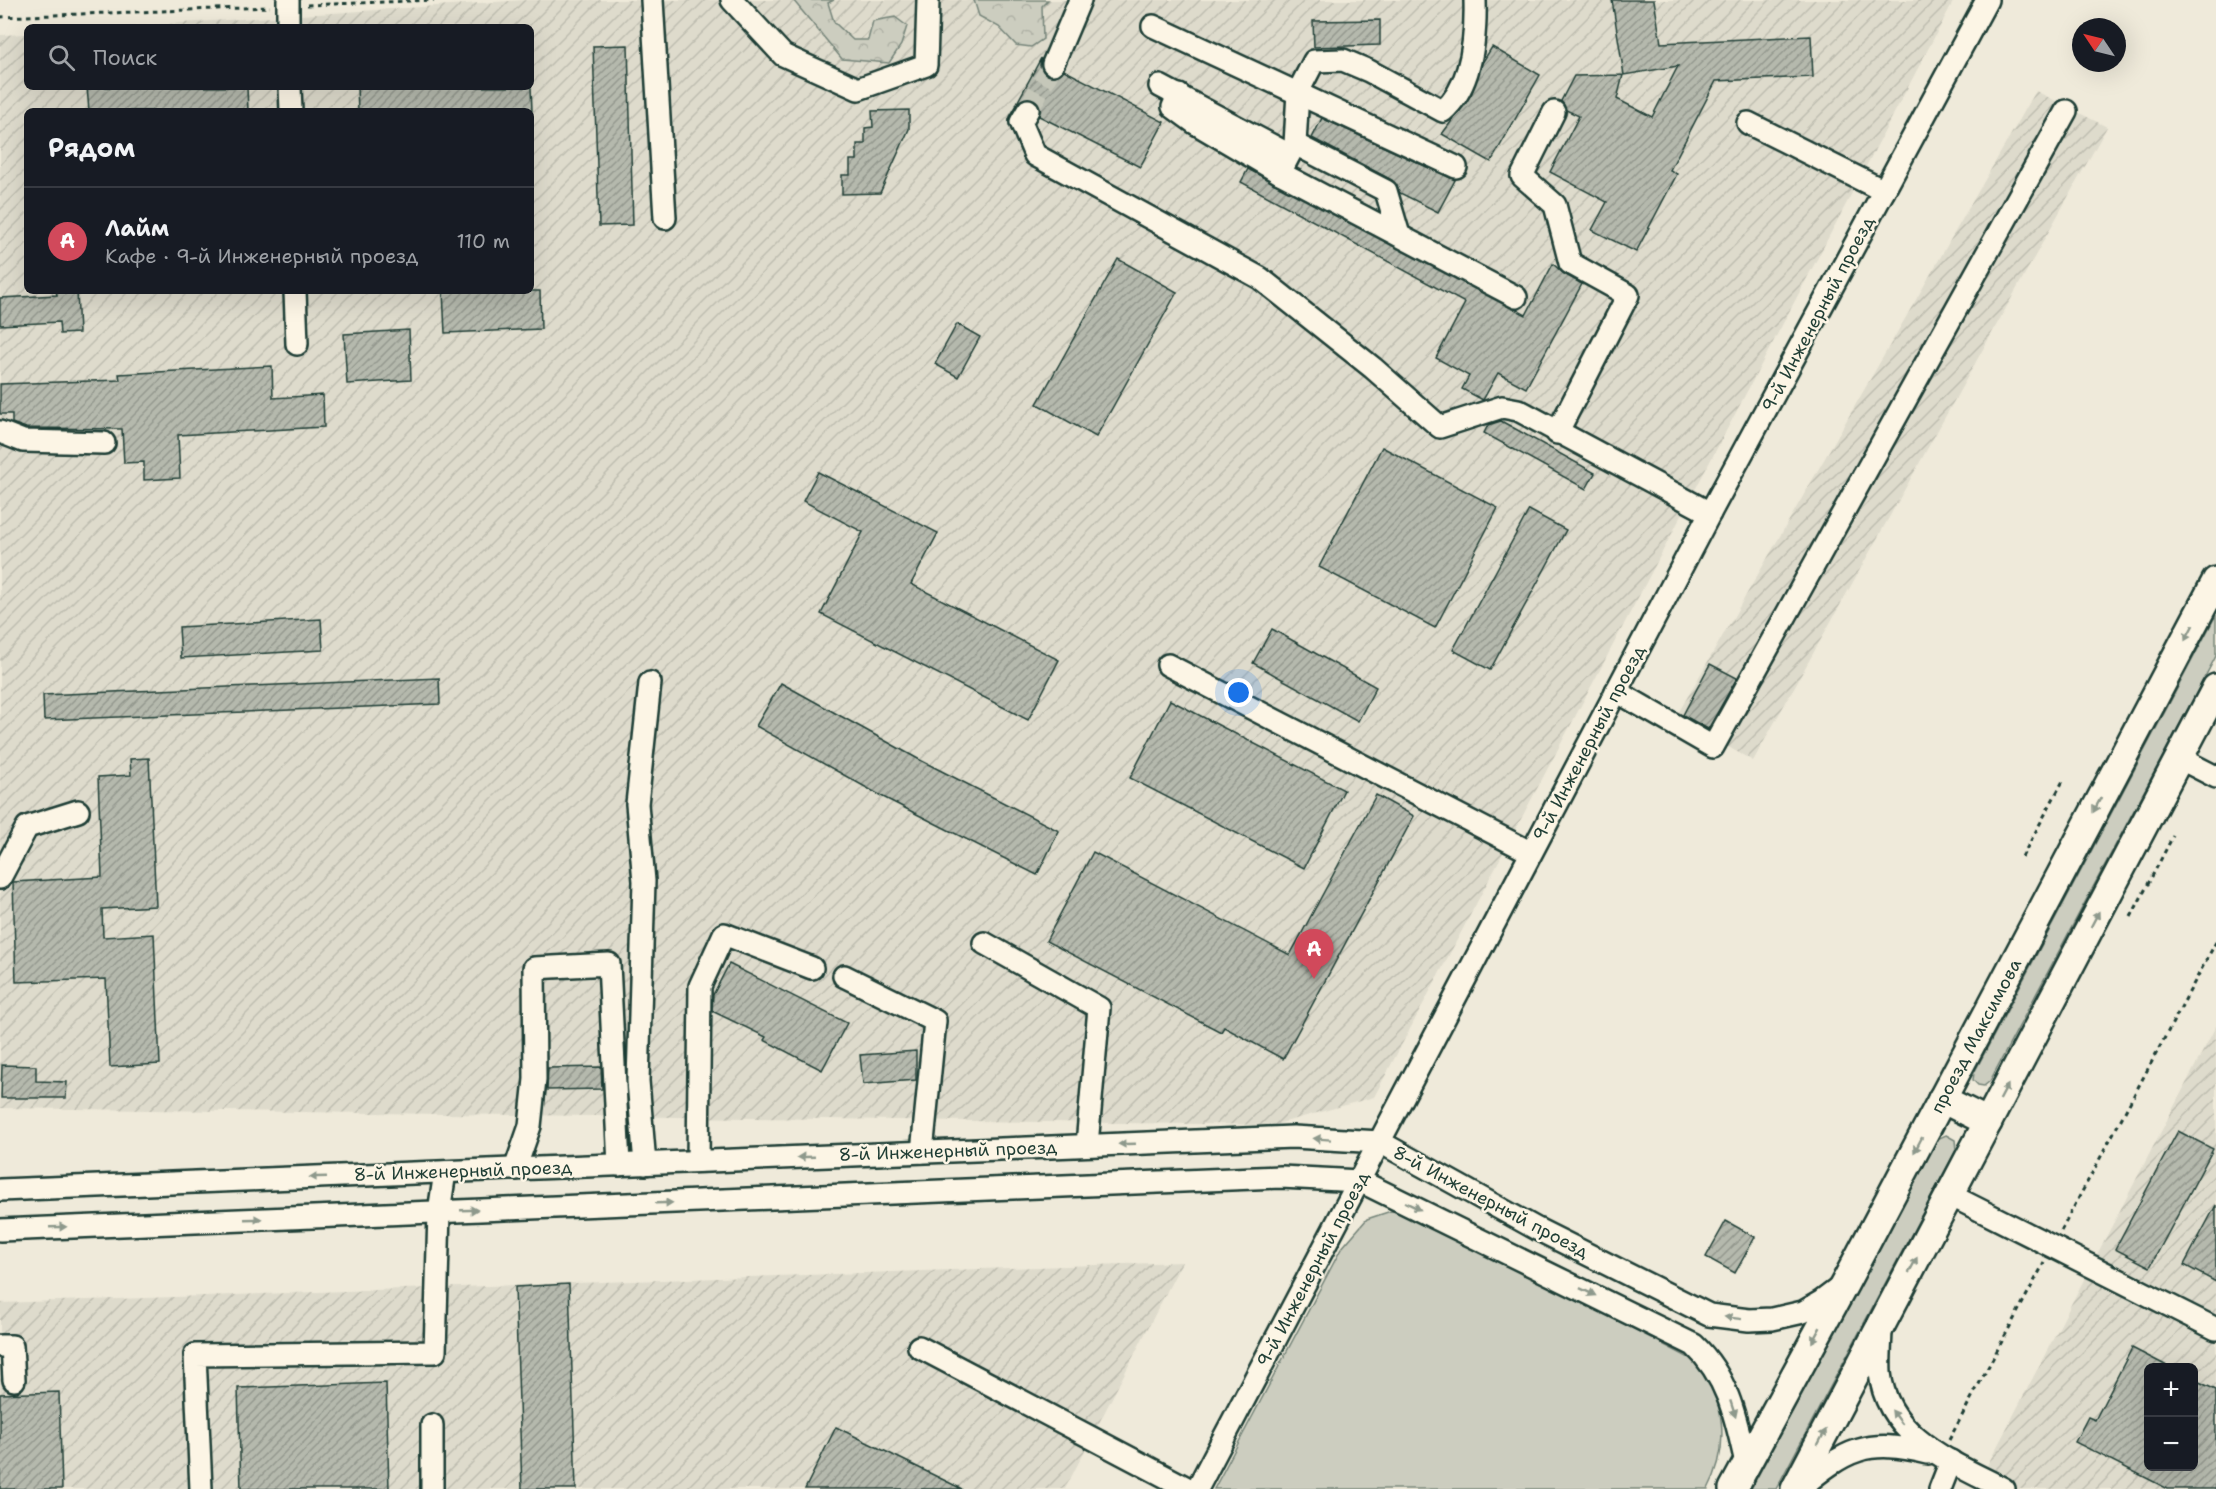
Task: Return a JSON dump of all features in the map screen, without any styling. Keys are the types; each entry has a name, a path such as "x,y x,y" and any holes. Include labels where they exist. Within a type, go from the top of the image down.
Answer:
{"main road":[{"name":"проезд Максимова","path":"1733,1489 1845,1283 2216,581"},
{"path":"1797,1489 2216,688"},
{"path":"1942,1099 1989,1122"}],"street":[{"path":"652,0 665,218"},
{"path":"732,0 783,55 858,89 926,65 928,0"},
{"path":"1053,64 1080,0"},
{"path":"1288,157 1298,92 1314,61 1343,60 1369,71 1443,111 1450,105 1469,66 1476,25 1475,0"},
{"name":"9-й Инженерный проезд","path":"1197,1489 1530,852 1987,0"},
{"path":"288,3 288,24"},
{"path":"1153,26 1456,167"},
{"path":"1160,86 1288,157 1399,235 1516,297"},
{"path":"290,90 291,108"},
{"path":"1028,110 1021,122 1035,154 1260,278 1373,368 1440,427 1502,407 1518,410 1710,513"},
{"path":"1616,691 1713,747 2066,111"},
{"path":"1554,112 1522,176 1555,205 1570,263 1628,295 1557,432"},
{"path":"1748,123 1884,191"},
{"path":"1288,157 1386,191 1399,235"},
{"path":"295,294 297,345"},
{"path":"0,432 23,441 104,443"},
{"path":"1168,665 1530,852"},
{"path":"645,1164 638,1081 644,881 637,804 650,683"},
{"path":"2180,758 2216,777"},
{"path":"0,878 27,827 78,811"},
{"path":"698,1161 700,986 724,934 812,968"},
{"path":"984,943 1099,1008 1087,1145"},
{"path":"514,1169 530,1126 535,1078 534,968 609,964 619,1165"},
{"path":"844,976 934,1021 922,1152"},
{"name":"8-й Инженерный проезд","path":"0,1190 1293,1137 1380,1142 1538,1229 1709,1315 1749,1320 1803,1312 1845,1283"},
{"path":"201,1489 195,1355 435,1352 439,1212 445,1172"},
{"name":"8-й Инженерный проезд","path":"0,1230 1281,1177 1360,1180 1694,1345 1708,1359 1724,1384 1735,1413 1746,1462"},
{"path":"1950,1195 2216,1329"},
{"path":"1881,1325 1880,1375 1891,1409 1910,1434 1946,1458 2004,1489"},
{"path":"0,1347 12,1346 14,1380"},
{"path":"919,1347 1189,1489"},
{"path":"432,1425 432,1489"},
{"path":"1797,1489 1828,1464 1863,1448 1896,1445 1946,1458"},
{"path":"1940,1489 1946,1458"}],"path":[{"path":"0,17 288,3 434,0"},
{"path":"2022,857 2064,779"},
{"path":"2131,916 2173,836"},
{"path":"1946,1458 2053,1246 2216,942"}],"shaded area":[{"path":"524,0 1954,0 1374,1097 1274,1125 0,1108 0,35 24,34 24,90 534,90 534,24 168,24"},
{"path":"2036,91 2107,127 1753,761 1676,717"},
{"path":"2216,1026 2216,1489 1975,1489"},
{"path":"1182,1262 1065,1489 0,1489 0,1303"}],"green space":[{"path":"793,0 834,0 828,3 834,22 853,40 868,40 873,21 895,17 907,26 901,45 889,63 842,59"},
{"path":"974,0 1048,0 1042,6 1043,39 1031,47 1016,45 999,27 979,16"},
{"path":"2216,615 2216,656 1990,1081 1984,1086 1978,1085 1973,1080 1974,1073"},
{"path":"1946,1135 1955,1140 1956,1150 1776,1489 1751,1489 1937,1139"},
{"path":"1391,1211 1407,1212 1430,1222 1695,1361 1713,1390 1719,1407 1721,1423 1720,1457 1708,1489 1214,1489 1341,1249 1367,1219"}],"building":[{"path":"1612,0 1654,0 1661,43 1811,36 1813,77 1716,81 1670,170 1677,174 1636,252 1592,230 1607,202 1550,172 1579,116 1566,110 1561,101 1574,76 1623,75 1617,99 1652,117 1678,66 1624,75"},
{"path":"1380,20 1380,45 1314,47 1313,21"},
{"path":"628,45 633,225 599,226 593,46"},
{"path":"1492,47 1540,75 1491,162 1442,134 1471,95 1482,63"},
{"path":"1041,58 1040,66 1048,75 1055,76 1064,70 1164,122 1140,167 1039,116 1039,104 1034,99 1027,97 1017,103"},
{"path":"87,90 247,90 248,108 89,108"},
{"path":"357,90 531,90 532,108 358,108"},
{"path":"909,110 909,129 880,193 842,194 842,175 850,175 850,160 857,160 857,144 865,144 865,128 873,127 872,111"},
{"path":"1322,118 1455,180 1438,212 1400,193 1392,180 1312,138"},
{"path":"1248,169 1526,315 1553,264 1564,274 1582,284 1526,388 1498,373 1483,400 1462,389 1469,376 1436,358 1465,303 1241,182"},
{"path":"1118,259 1177,292 1096,437 1037,404"},
{"path":"534,291 540,291 541,329 445,333 443,294 534,294"},
{"path":"77,294 79,333 60,334 59,322 0,325 0,298"},
{"path":"957,324 980,337 958,377 935,364"},
{"path":"409,330 411,380 347,384 344,334"},
{"path":"272,366 273,398 323,395 324,427 178,435 180,478 144,480 144,462 124,463 122,429 26,428 12,423 12,414 0,414 0,384 120,380 119,374"},
{"path":"1501,421 1595,473 1586,489 1484,433 1488,425"},
{"path":"1382,447 1498,508 1435,628 1319,567"},
{"path":"818,472 938,533 911,584 1059,660 1028,720 821,614 863,532 803,501"},
{"path":"1529,510 1566,530 1490,670 1453,650"},
{"path":"321,619 323,650 181,658 179,627"},
{"path":"1272,629 1376,687 1358,721 1253,663"},
{"path":"1710,664 1737,678 1708,729 1683,715"},
{"path":"439,678 440,704 44,720 43,695"},
{"path":"781,683 920,760 1059,831 1037,875 885,798 756,726"},
{"path":"1170,700 1344,790 1304,868 1130,778"},
{"path":"149,758 156,906 102,909 103,937 154,934 160,1064 110,1067 106,979 16,982 13,882 102,877 98,777 131,775 130,759"},
{"path":"1376,795 1414,816 1283,1059 1224,1027 1221,1032 1046,941 1093,852 1290,955"},
{"path":"729,964 847,1023 822,1070 764,1040 766,1037 712,1011 713,995"},
{"path":"916,1051 916,1080 863,1084 860,1055"},
{"path":"2,1065 36,1066 36,1081 67,1082 66,1098 1,1098"},
{"path":"601,1067 602,1089 547,1090 548,1068"},
{"path":"2178,1131 2213,1149 2150,1267 2115,1249"},
{"path":"2216,1205 2216,1282 2184,1265"},
{"path":"1726,1221 1755,1237 1735,1273 1706,1257"},
{"path":"569,1284 576,1489 522,1489 515,1287"},
{"path":"2132,1348 2161,1363 2144,1363 2144,1471 2198,1471 2198,1381 2216,1390 2216,1489 2168,1489 2075,1442 2088,1417 2095,1420"},
{"path":"386,1383 389,1489 241,1489 238,1388"},
{"path":"59,1392 62,1489 0,1489 0,1394"},
{"path":"836,1427 962,1489 805,1489"}],"tunnel":[{"path":"1028,110 1053,64"}],"place":[{"name":"Лайм","path":"1314,979"}]}
